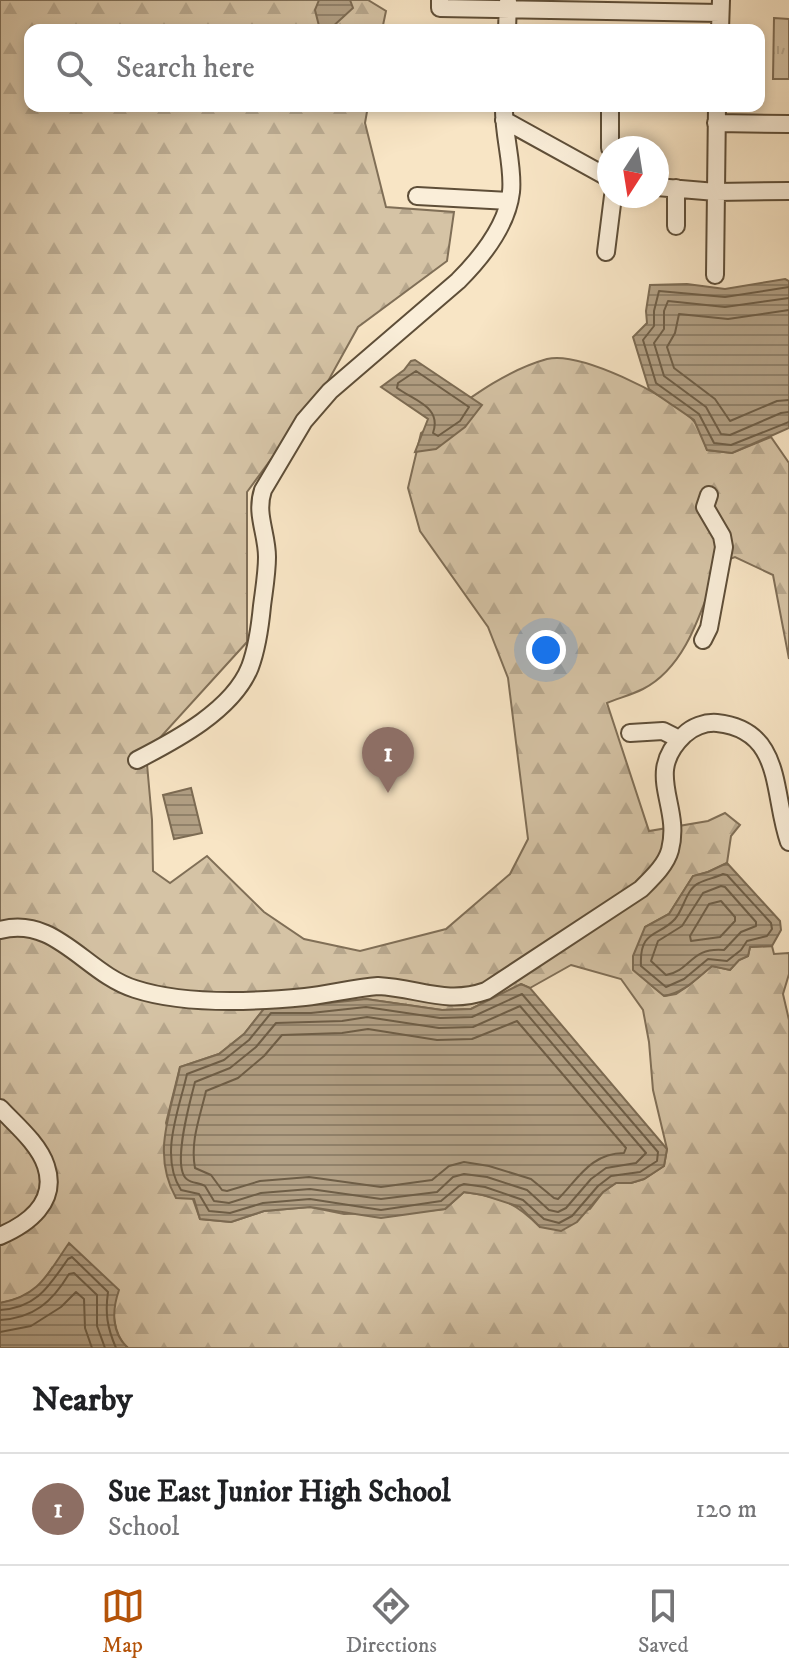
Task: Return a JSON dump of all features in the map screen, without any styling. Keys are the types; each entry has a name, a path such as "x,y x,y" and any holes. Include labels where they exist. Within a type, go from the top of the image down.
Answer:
{"street":[{"path":"440,0 440,8 582,6 610,12 648,6 720,14"},
{"path":"610,12 610,24"},
{"path":"610,112 610,136"},
{"path":"715,275 717,112"},
{"path":"504,113 597,171"},
{"path":"137,760 225,704 241,685 259,635 267,559 264,530 258,512 263,490 304,421 330,391 475,264 498,230 511,191 504,113"},
{"path":"716,123 789,124"},
{"path":"669,188 716,192 789,191"},
{"path":"676,188 676,226"},
{"path":"417,196 509,201"},
{"path":"606,252 612,208"},
{"path":"703,640 709,628 724,547 722,536 705,507 709,495"},
{"path":"0,930 16,925 38,928 115,982 157,994 262,1000 378,986 397,987 436,997 469,997 486,991 511,975 641,889 653,877 669,853 673,823 663,777 667,754 690,729 710,723 732,725 755,736 769,755 787,820 789,842"},
{"path":"630,733 663,731 679,739"},
{"path":"0,1108 39,1153 48,1179 47,1192 32,1219 0,1236"}],"green space":[{"path":"0,0 368,0 386,11 383,24 24,24 24,112 367,112 365,123 386,207 454,212 447,261 358,327 327,383 247,492 247,642 146,753 153,871 170,883 207,856 264,912 304,939 360,951 446,929 510,874 528,839 508,678 488,627 420,531 408,488 421,433 513,372 547,359 562,358 601,368 663,398 694,421 707,450 732,453 771,437 789,463 789,659 773,575 735,557 719,563 692,634 671,666 643,689 607,703 649,831 708,821 725,813 740,825 731,836 727,863 693,876 669,914 645,927 652,986 665,996 676,994 712,966 730,970 748,956 750,947 772,946 774,954 789,953 789,974 783,994 789,1020 789,1348 128,1348 118,1334 113,1307 52,1268 42,1282 17,1299 0,1303","holes":["571,965 621,979 643,1010 653,1090 667,1149 664,1166 644,1179 616,1183 603,1192 590,1209 540,1227 506,1202 464,1192 445,1209 416,1212 344,1214 310,1207 264,1211 231,1222 200,1219 166,1123 180,1067 219,1054 244,1034 267,1005 311,1005 366,999 442,1010 471,1009 521,984 530,988"]},
{"path":"774,18 789,19 789,79 773,79"}],"water":[{"path":"319,0 350,0 353,8 336,24 318,24 315,10"},
{"path":"785,279 789,281 789,428 732,453 707,450 694,420 649,389 633,337 647,323 650,285 687,284 725,289"},
{"path":"415,360 482,405 465,427 436,449 415,452 428,419 381,387"},
{"path":"191,788 202,833 174,839 163,795"},
{"path":"727,863 780,921 781,930 772,946 750,947 748,956 730,970 712,966 684,988 664,996 633,970 633,956 645,927 669,914 693,876"},
{"path":"521,984 530,988 667,1149 664,1166 644,1179 616,1183 603,1192 577,1222 561,1231 540,1227 520,1207 464,1192 445,1209 381,1218 310,1207 264,1211 231,1222 200,1219 194,1199 176,1198 165,1165 164,1149 180,1067 219,1054 244,1034 267,1005 311,1005 366,999 442,1010 471,1009"},
{"path":"69,1243 119,1290 114,1321 118,1335 128,1348 0,1348 0,1303 14,1300 34,1289"}],"place":[{"name":"Sue East Junior High School","path":"388,793"}]}
